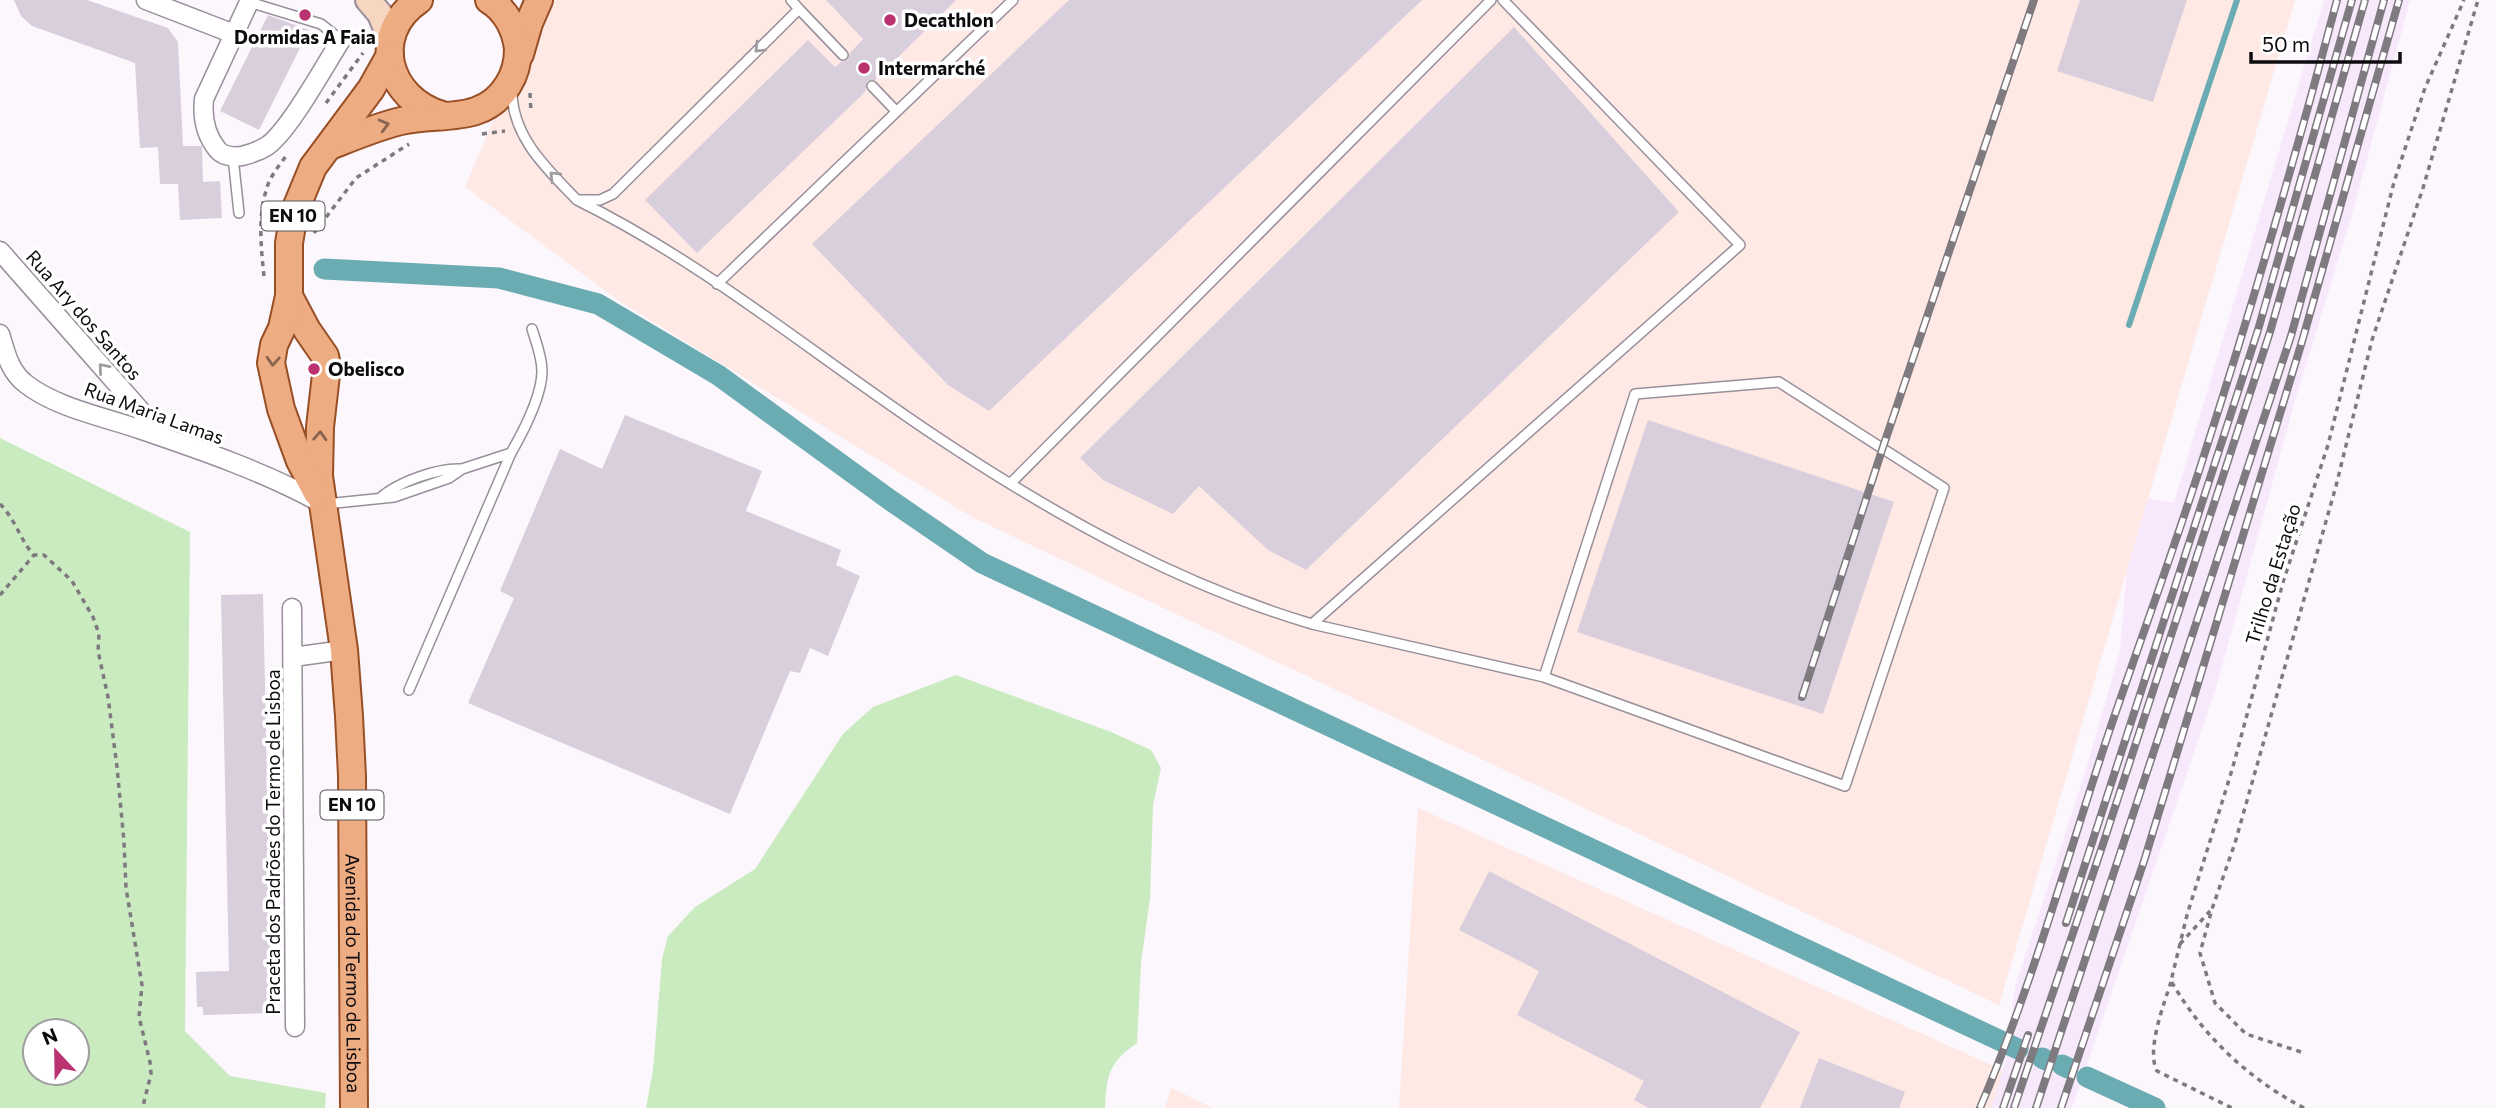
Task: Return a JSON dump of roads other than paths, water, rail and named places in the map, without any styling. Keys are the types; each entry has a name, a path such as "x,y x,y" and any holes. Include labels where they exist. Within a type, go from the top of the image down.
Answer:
{"main road":[{"path":"368,0 380,14 382,49 405,94 428,111 442,115"},
{"path":"378,0 416,2"},
{"path":"489,0 504,13 516,38 514,73"},
{"path":"330,146 388,124 442,115 470,115 495,102 514,73 539,0"},
{"name":"EN 10","path":"330,146 371,89 382,49 402,15 416,2"},
{"name":"Avenida do Termo de Lisboa","path":"323,504 300,461 274,385 271,363 289,296 289,243 294,213 313,167 330,146"},
{"name":"Avenida do Termo de Lisboa","path":"289,296 325,356 327,366 318,477 344,650 352,776 354,1108"}],"street":[{"path":"146,0 234,34"},
{"path":"249,1 204,99 202,115 208,135 219,153 233,157 250,154 268,145 285,127 341,40"},
{"name":"Rua Ary dos Santos","path":"0,251 164,438"},
{"name":"Rua Maria Lamas","path":"0,334 10,369 25,384 48,398 164,438 294,488 323,504"},
{"name":"Praceta dos Padrões do Termo de Lisboa","path":"292,608 295,1027"},
{"name":"Praceta dos Padrões do Termo de Lisboa","path":"293,657 344,650"}],"lane":[{"path":"791,0 843,55"},
{"path":"717,284 1013,0"},
{"path":"1011,483 1491,0"},
{"path":"1312,624 1740,245 1503,0"},
{"path":"249,1 321,24 341,40"},
{"path":"577,200 600,200 613,194 799,9"},
{"path":"514,73 512,106 524,136 542,165 577,200 620,221 785,328 943,441 1102,538 1257,608 1312,624 1544,677 1845,786 1944,488 1779,382 1635,394 1544,677"},
{"path":"872,86 896,111"},
{"path":"233,157 239,214"},
{"path":"410,690 511,453 524,429 541,380 541,361 531,329"},
{"path":"323,504 394,497 449,478 462,469 511,453"}],"waterway":[{"path":"2129,325 2237,0"},
{"path":"324,269 499,278 598,304 718,375 982,563 2018,1049"},
{"path":"2042,1058 2046,1060"},
{"path":"2062,1065 2068,1068"},
{"path":"2087,1077 2155,1108"}],"railway":[{"path":"1802,697 1882,450 2034,0"},
{"path":"1980,1108 2033,969 2109,732 2206,449 2274,226 2337,0"},
{"path":"2066,923 2258,330 2352,0"},
{"path":"2014,1108 2270,332 2365,0"},
{"path":"2036,1108 2291,336 2384,0"},
{"path":"2061,1108 2145,858 2303,338 2399,0"},
{"path":"2003,1108 2028,1035"}],"place":[{"name":"Dormidas A Faia","path":"305,15"},
{"name":"Decathlon","path":"890,20"},
{"name":"Intermarché","path":"864,68"},
{"name":"Obelisco","path":"314,369"}]}
